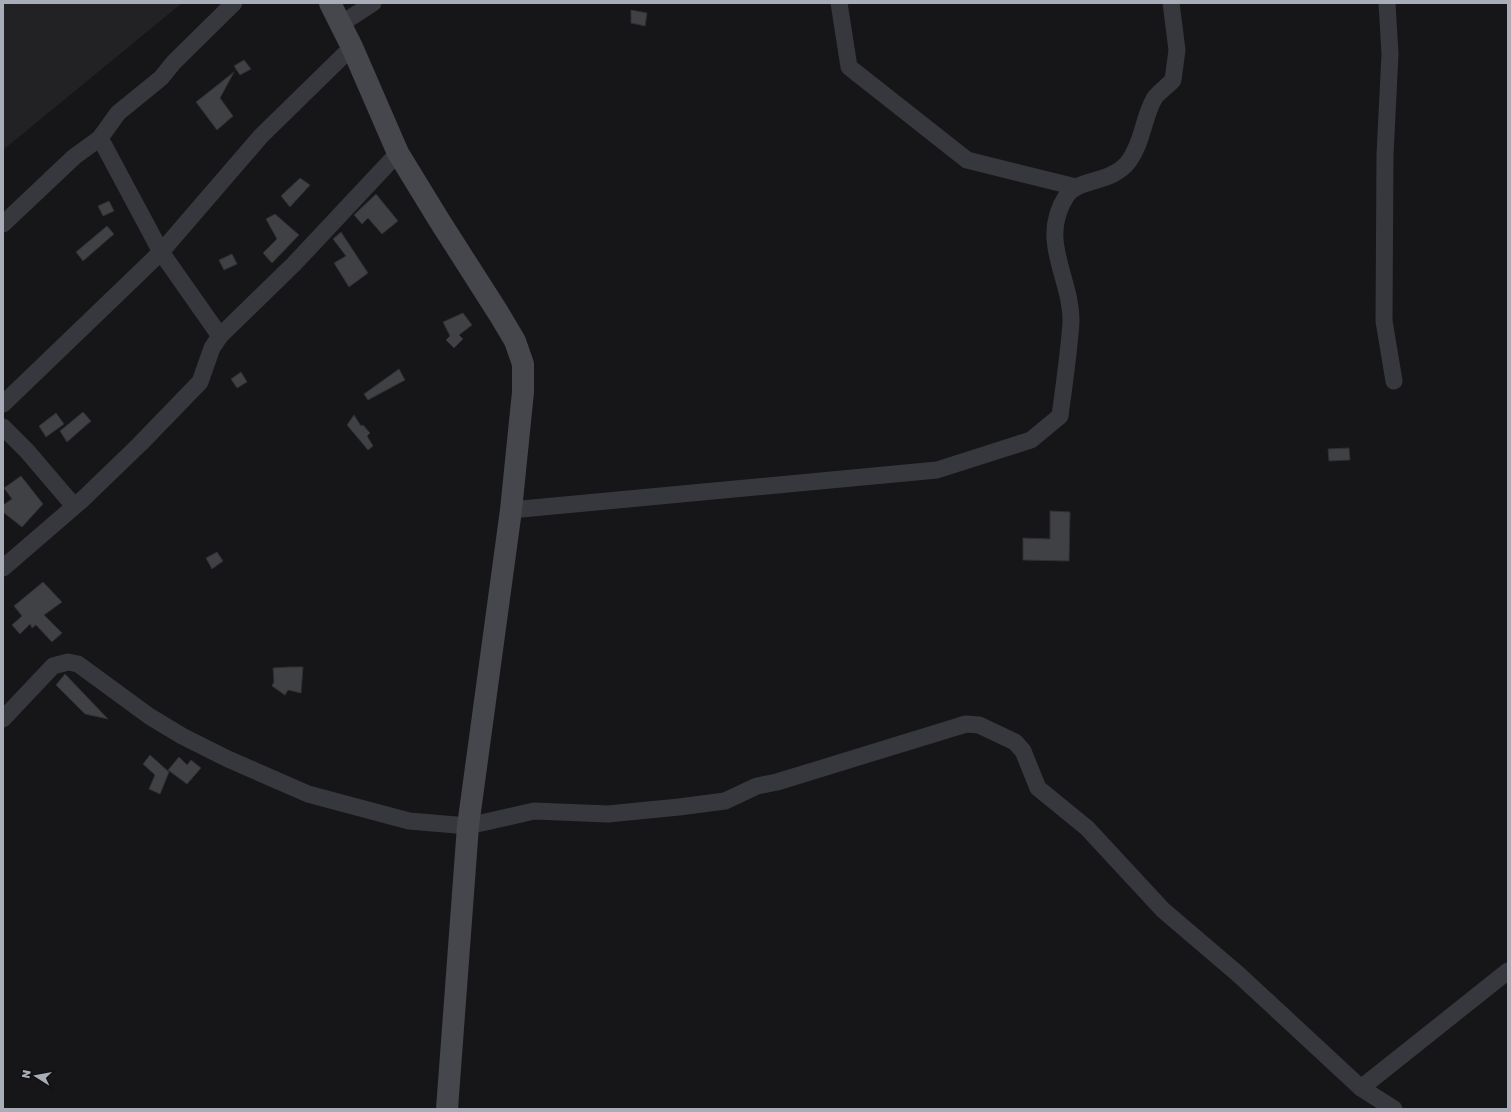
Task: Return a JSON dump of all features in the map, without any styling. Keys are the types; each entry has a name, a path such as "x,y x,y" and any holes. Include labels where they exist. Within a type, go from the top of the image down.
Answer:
{"main road":[{"path":"330,3 352,48 398,153 515,341 523,364 524,392 511,510 468,826 447,1109"}],"street":[{"path":"3,224 74,157 100,138 118,113 161,78 174,62 234,3"},
{"path":"341,24 373,3"},
{"path":"839,3 849,66 967,160 1076,187"},
{"path":"511,510 937,470 1031,440 1060,416 1071,322 1070,305 1057,258 1055,234 1060,210 1068,195 1076,187 1107,178 1118,173 1129,161 1138,146 1154,97 1173,80 1177,50 1171,3"},
{"path":"1387,3 1390,54 1385,155 1384,321 1394,382"},
{"path":"3,404 161,252 261,136 352,48"},
{"path":"100,138 161,252 220,336"},
{"path":"3,568 74,506 140,444 200,382 212,348 220,336 294,264 398,153"},
{"path":"3,427 27,451 74,506"},
{"path":"3,719 53,666 68,662 78,664 149,716 182,736 228,759 308,794 409,821 468,826 534,811 608,814 725,801 757,786 777,782 966,724 979,724 1020,746 1038,788 1087,828 1163,910 1238,974 1361,1088 1394,1109"},
{"path":"1361,1088 1508,971"}],"shaded area":[{"path":"3,3 182,3 3,150"}],"building":[{"path":"631,10 647,13 645,26 631,23"},
{"path":"244,60 251,69 240,75 234,66"},
{"path":"234,72 220,98 233,116 217,130 196,102"},
{"path":"300,178 310,185 290,207 281,196"},
{"path":"376,194 398,221 382,234 368,218 362,224 354,215"},
{"path":"109,201 114,211 103,216 98,206"},
{"path":"275,214 299,235 272,263 263,253 277,239 266,219"},
{"path":"107,226 114,234 83,261 76,252"},
{"path":"341,232 368,273 349,287 334,263 346,256 333,239"},
{"path":"232,254 237,264 224,270 219,260"},
{"path":"463,313 472,325 459,335 463,339 454,348 446,340 450,336 443,322"},
{"path":"399,369 405,380 368,400 364,394"},
{"path":"241,372 247,382 237,388 231,379"},
{"path":"83,412 91,421 67,442 60,431"},
{"path":"56,413 64,424 46,437 39,426"},
{"path":"354,415 361,426 363,425 370,433 367,436 373,446 368,450 347,425"},
{"path":"1349,448 1350,460 1329,461 1328,449"},
{"path":"21,476 43,504 22,527 3,512 3,505 12,499 4,488"},
{"path":"1050,511 1070,512 1069,561 1023,560 1023,538 1050,539"},
{"path":"217,552 223,561 212,569 206,558"},
{"path":"43,582 62,602 44,615 62,633 52,642 36,625 32,628 30,624 20,634 12,625 22,616 14,606"},
{"path":"303,667 301,693 288,690 285,695 272,686 274,682 273,668"},
{"path":"65,674 108,719 85,714 56,685"},
{"path":"150,755 169,772 160,794 149,789 155,775 143,764"},
{"path":"179,757 187,765 191,760 201,768 187,784 168,770"}]}
